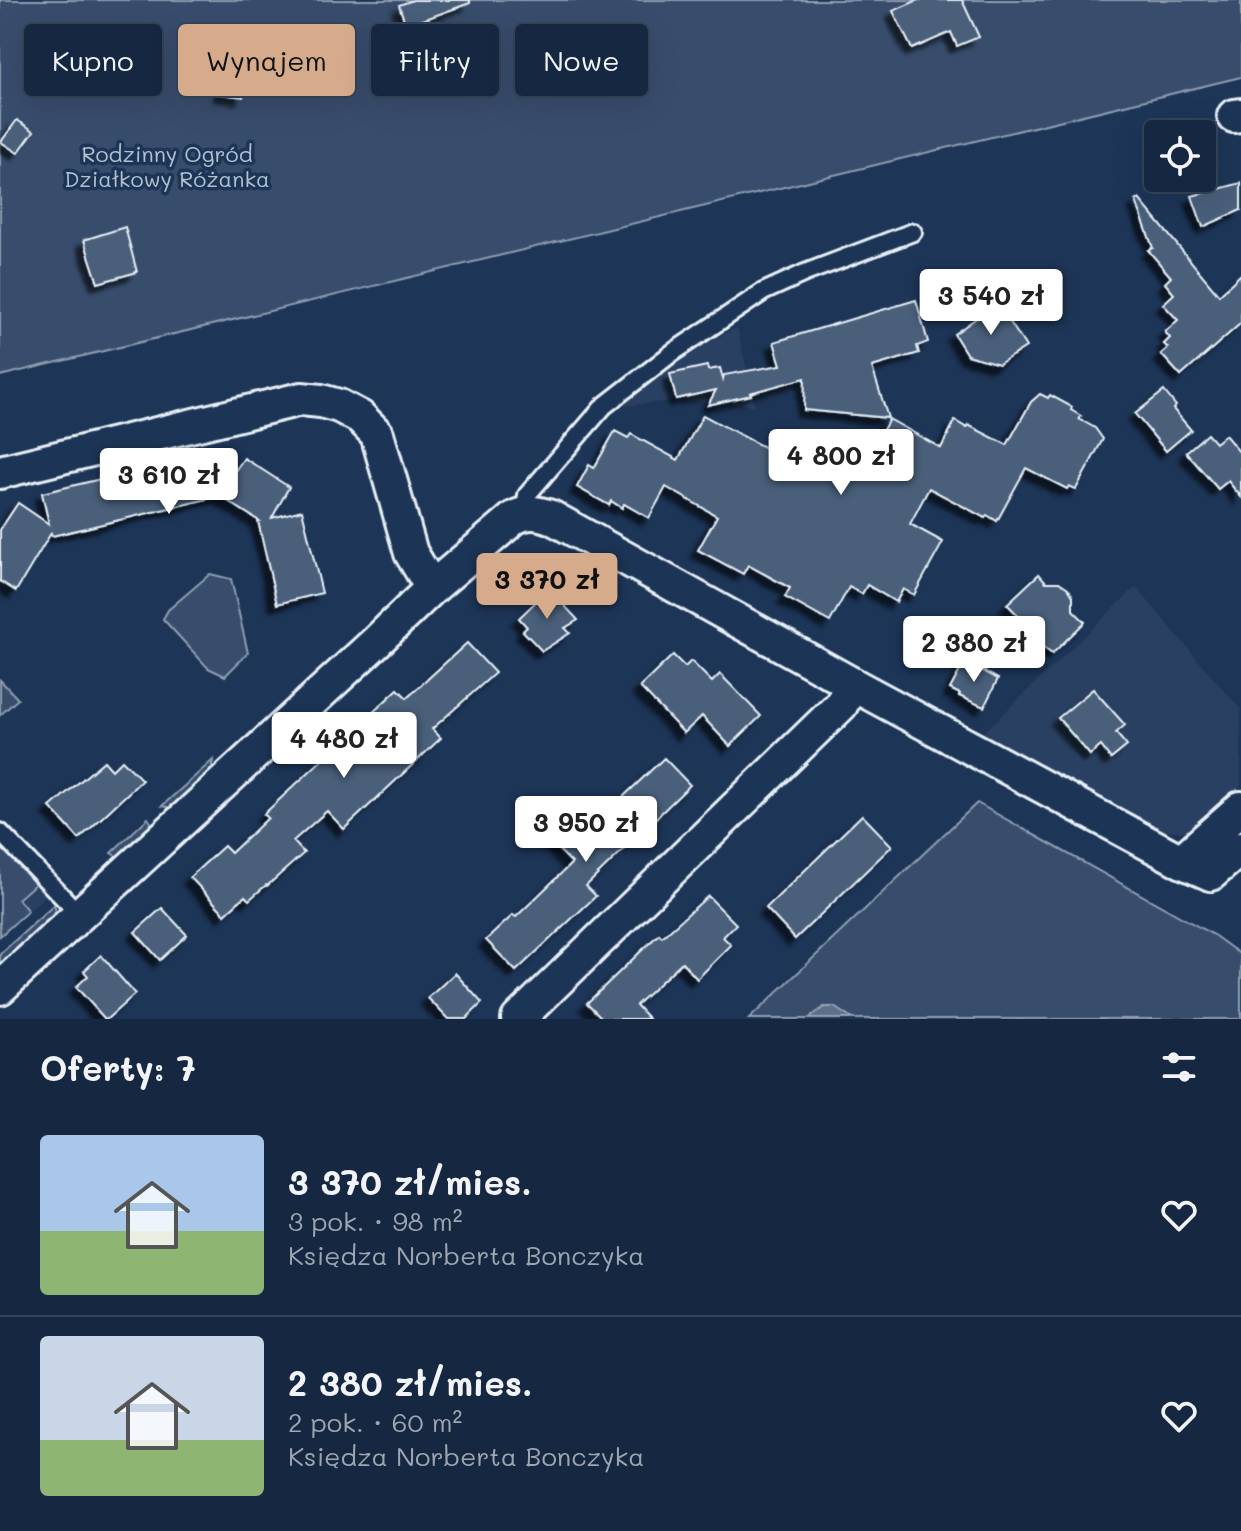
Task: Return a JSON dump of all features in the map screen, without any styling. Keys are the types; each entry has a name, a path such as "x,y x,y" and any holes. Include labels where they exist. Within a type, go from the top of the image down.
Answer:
{"street":[{"path":"0,472 301,399 321,401 360,417 377,434 411,553 432,588"},
{"path":"1,987 432,588 514,518 525,513 551,517 1181,861 1211,874 1241,848"},
{"path":"518,1019 841,705 852,684"},
{"path":"1181,861 1241,808"}],"lane":[{"path":"525,513 527,495 604,406 672,353 763,292 913,232"},
{"path":"0,832 80,915"}],"shaded area":[{"path":"737,327 755,405 684,400 622,406 673,362"},
{"path":"1136,587 1241,710 1241,786 1200,823 1184,832 1165,830 1150,824 982,734"},
{"path":"0,845 46,895 0,936"},
{"path":"824,1007 834,1007 852,1019 808,1019"}],"green space":[{"name":"Rodzinny Ogród Działkowy Różanka","path":"0,0 1241,0 1241,77 0,376"},
{"path":"210,574 231,579 248,653 225,676 208,668 163,619 168,610"},
{"path":"0,680 18,699 0,715"},
{"path":"213,760 211,773 172,808 162,806"},
{"path":"977,803 1215,936 1241,955 1241,1019 749,1019"},
{"path":"148,818 153,826 120,858 111,853"},
{"path":"0,845 35,884 18,899 28,911 0,936"},
{"path":"54,905 57,915 0,967 0,954"}],"building":[{"path":"413,0 470,0 470,3 412,24 405,24 399,5"},
{"path":"918,0 962,0 979,37 957,46 951,32 912,49 893,11"},
{"path":"17,120 34,131 18,153 1,142"},
{"path":"1241,183 1241,210 1203,227 1192,196"},
{"path":"1139,199 1219,295 1241,274 1241,323 1181,376 1161,354 1168,348 1164,344 1170,338 1165,332 1178,320 1163,304 1174,294 1165,283 1171,277 1148,250 1153,248 1136,201"},
{"path":"125,227 137,272 98,283 84,240"},
{"path":"916,300 928,342 917,346 919,353 872,367 888,418 804,410 805,378 708,405 716,390 676,399 670,374 707,366 708,370 720,368 723,379 724,375 781,365 774,342"},
{"path":"999,305 1026,347 999,364 967,355 954,334"},
{"path":"1164,391 1176,406 1173,409 1191,430 1166,451 1135,414"},
{"path":"1040,394 1048,398 1050,395 1072,407 1071,410 1081,416 1079,419 1095,428 1103,439 1076,489 1069,486 1067,489 1026,468 997,521 987,515 985,518 929,488 910,524 943,542 914,595 903,589 896,602 867,585 862,594 849,587 830,622 785,597 790,588 748,565 743,574 698,550 717,516 666,487 649,518 624,504 622,508 611,501 609,505 577,487 589,465 594,468 615,431 628,438 631,434 678,460 703,415 790,461 793,457 838,482 850,459 863,466 889,419 941,448 955,421 1007,445 1031,402"},
{"path":"1207,434 1215,443 1225,435 1241,454 1241,497 1228,481 1218,489 1186,452"},
{"path":"218,451 225,485 244,458 289,487 272,518 302,510 322,593 277,604 259,521 220,496 52,536 51,533 16,591 0,581 0,530 18,503 49,524 42,493"},
{"path":"1039,574 1046,582 1059,582 1068,588 1073,596 1073,610 1085,622 1052,654 1016,626 1023,620 1007,604"},
{"path":"549,589 578,620 565,628 570,633 542,651 523,631 527,627 519,618"},
{"path":"467,643 495,673 432,729 441,738 344,829 327,811 293,841 304,853 249,900 245,896 225,914 190,877 224,846 231,853 268,818 264,814 398,689 407,698"},
{"path":"673,655 685,667 691,661 712,682 720,674 761,716 730,746 702,716 684,733 640,687"},
{"path":"965,661 998,679 984,707 950,689"},
{"path":"1093,689 1125,725 1116,733 1127,746 1111,759 1101,746 1090,755 1058,718"},
{"path":"664,758 690,785 586,886 596,896 516,971 486,940 513,915 516,917 572,863 548,839 566,820 582,836"},
{"path":"122,760 142,780 79,839 50,807 104,761 112,770"},
{"path":"862,815 892,846 795,939 766,908"},
{"path":"708,896 736,924 723,937 731,945 697,979 682,962 636,1005 649,1019 603,1019 587,1003 659,934 662,937"},
{"path":"162,908 187,935 160,960 135,932"},
{"path":"101,955 135,994 107,1019 76,987 88,976 84,971"},
{"path":"455,973 482,1003 466,1019 448,1019 428,998"}]}
